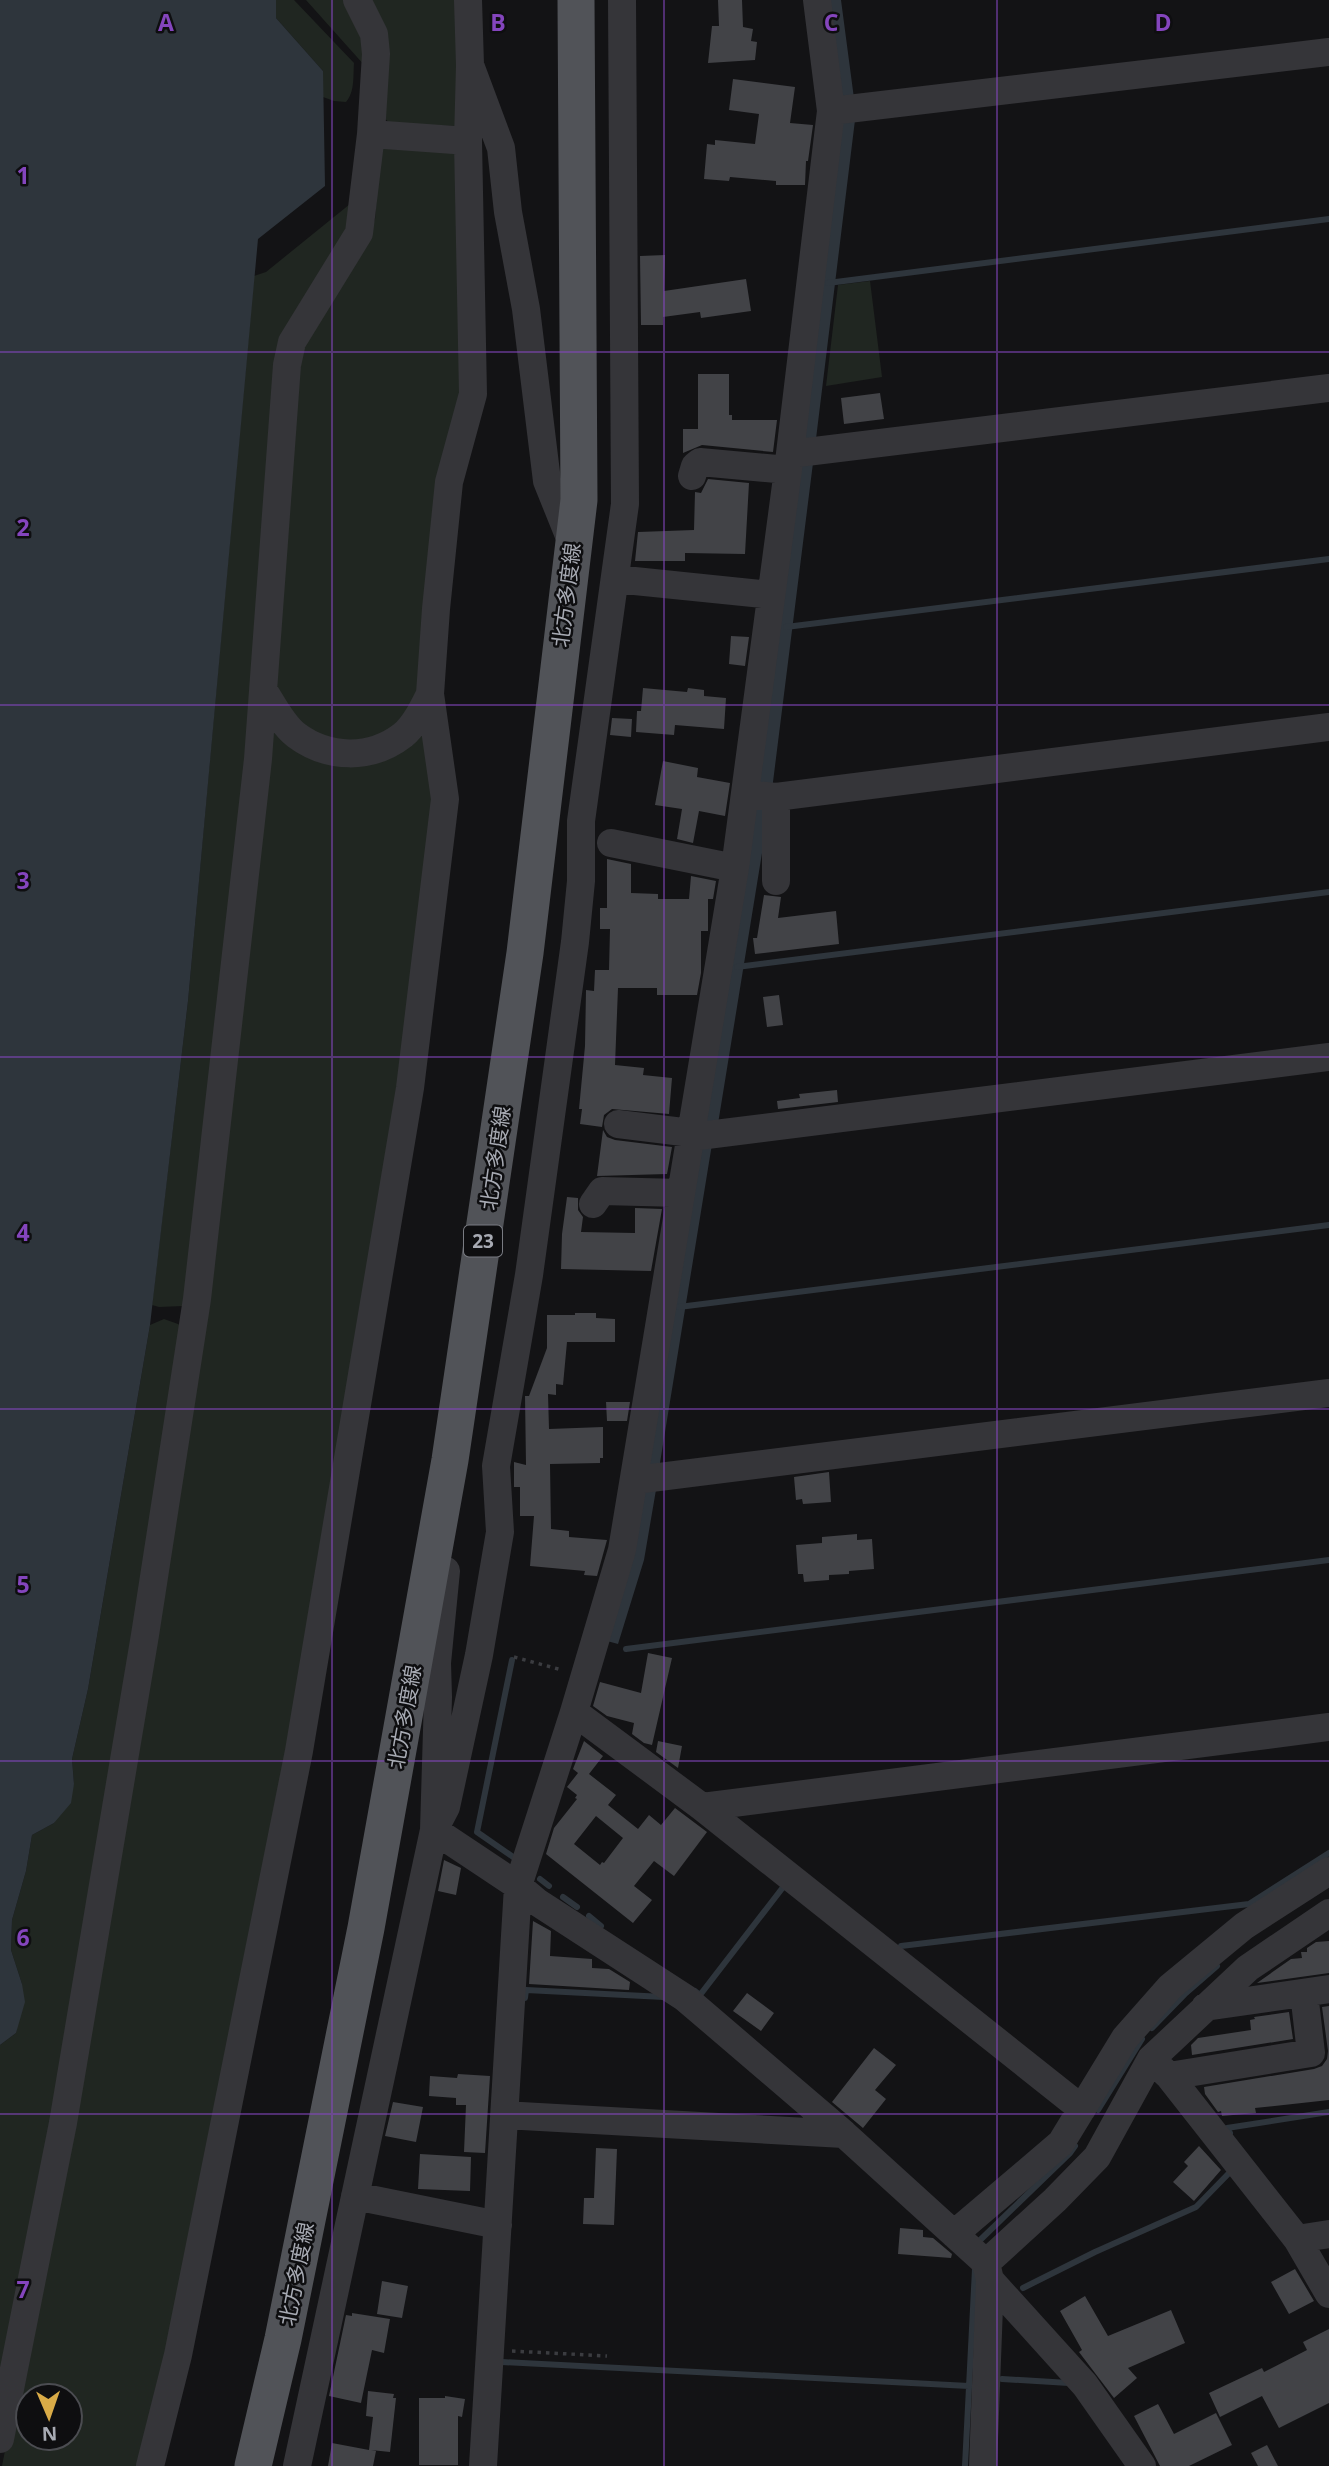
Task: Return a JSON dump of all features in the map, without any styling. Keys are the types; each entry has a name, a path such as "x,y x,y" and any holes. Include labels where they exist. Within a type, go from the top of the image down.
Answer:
{"main road":[{"name":"北方多度線","path":"253,2466 283,2339 363,1941 450,1460 525,953 579,500 576,0"}],"street":[{"path":"0,2439 63,2123 145,1635 197,1299 264,691 286,365 292,342 359,233 371,134 376,54 373,34 357,0"},
{"path":"150,2466 178,2355 299,1751 410,1088 445,799 430,694 449,482 473,394 468,0"},
{"path":"434,1830 446,1807 479,1655 500,1532 496,1466 528,1275 573,955 581,881 581,821 625,504 622,0"},
{"path":"483,2466 518,1886 622,1550 735,868 789,462 831,111 817,0"},
{"path":"831,111 1329,52"},
{"path":"470,65 501,148 508,212 526,309 547,481 572,543"},
{"path":"371,134 468,141"},
{"path":"692,475 695,466 700,462 789,462 1329,388"},
{"path":"615,579 771,595"},
{"path":"264,691 294,734 315,747 349,755 373,750 405,734 430,694"},
{"path":"745,794 776,797 1329,727"},
{"path":"776,797 776,881"},
{"path":"611,843 735,868"},
{"path":"618,1124 691,1135 1329,1057"},
{"path":"593,1204 602,1191 681,1193"},
{"path":"635,1480 1329,1393"},
{"path":"297,2466 434,1830 437,1663 450,1527 450,1460"},
{"path":"574,1712 702,1807 1082,2109"},
{"path":"702,1807 1329,1727"},
{"path":"434,1830 518,1886 537,1902 685,1998 844,2134 959,2239 1085,2385 1142,2466"},
{"path":"959,2239 1061,2143 1125,2038 1170,1987 1244,1926 1329,1871"},
{"path":"983,2466 988,2272 1097,2157 1205,2007 1248,1968 1329,1913"},
{"path":"1160,2068 1311,2053 1317,1991 1205,2007"},
{"path":"1160,2068 1297,2239 1329,2294"},
{"path":"504,2115 844,2134"},
{"path":"355,2196 498,2225"},
{"path":"1297,2239 1329,2234"}],"path":[{"path":"514,1657 584,1677"},
{"path":"490,2350 607,2356"}],"shaded area":[{"path":"0,0 276,0 276,18 323,71 325,186 258,239 188,1001 150,1325 88,1689 72,1759 74,1784 71,1803 54,1823 32,1835 26,1871 12,1920 11,1950 25,2002 16,2033 0,2045"},
{"path":"276,0 294,0 354,63 352,89 346,102 323,97 323,71 276,18"},
{"path":"306,0 349,0 361,24 365,66"},
{"path":"368,0 460,0 458,126 392,125 383,117"},
{"path":"829,0 841,0 855,106 842,102"},
{"path":"855,120 815,447 799,441 838,121"},
{"path":"381,143 457,146 460,402 420,699 378,742 318,741 280,703 275,675 300,345 368,240 375,219"},
{"path":"350,204 351,228 302,302 183,1306 159,1307 152,1305 188,1001 254,276 266,272"},
{"path":"870,281 882,377 826,386 838,285"},
{"path":"813,463 772,790 759,786 797,464"},
{"path":"426,716 437,773 400,1087 294,1748 141,2466 2,2466 14,2405 14,2452 84,2452 84,2382 19,2382 69,2126 267,728 333,758"},
{"path":"754,805 769,810 717,1130 703,1125"},
{"path":"712,1144 659,1469 647,1465 699,1145"},
{"path":"164,1319 185,1330 54,2121 0,2392 0,2045 16,2033 22,1984 11,1950 12,1920 26,1871 32,1835 54,1823 74,1784 72,1759 88,1689 150,1325"},
{"path":"657,1484 644,1560 618,1644 607,1641 644,1485"}],"building":[{"path":"718,0 742,0 743,27 753,29 751,41 757,42 755,60 708,63 712,26 719,26"},
{"path":"733,79 795,87 790,123 813,125 806,161 805,185 776,185 776,181 730,177 729,181 704,179 707,144 715,145 715,140 755,144 759,114 729,110"},
{"path":"665,255 664,291 746,279 751,311 701,318 700,312 663,317 663,325 641,325 640,256"},
{"path":"698,374 729,374 729,415 732,415 732,420 777,420 773,452 702,445 683,453 683,429 698,429"},
{"path":"880,393 884,419 844,424 841,398"},
{"path":"708,479 749,483 745,554 685,553 685,561 635,561 638,532 694,530 695,492 701,493"},
{"path":"731,636 749,637 745,666 729,664"},
{"path":"643,688 687,692 688,688 704,690 704,696 726,698 724,729 675,725 674,735 636,732 637,711 641,711"},
{"path":"612,718 632,719 631,737 610,735"},
{"path":"663,761 698,768 697,777 730,783 725,816 699,811 693,843 677,839 682,809 655,805"},
{"path":"607,859 631,864 631,893 658,894 658,899 689,899 691,876 716,881 713,899 708,899 708,931 701,931 701,973 697,995 657,995 657,988 618,988 615,1065 644,1068 643,1075 672,1078 669,1114 612,1109 604,1115 602,1127 580,1124 582,1109 579,1109 585,1046 586,990 594,991 595,970 609,970 610,929 600,929 600,908 607,908"},
{"path":"764,895 781,897 778,918 836,911 839,944 755,954 753,938 757,938"},
{"path":"779,995 783,1025 767,1027 763,997"},
{"path":"837,1090 838,1102 778,1109 777,1101 800,1098 799,1094"},
{"path":"603,1130 607,1137 615,1140 672,1147 667,1174 597,1176"},
{"path":"567,1197 578,1198 578,1210 583,1217 581,1232 635,1233 635,1208 662,1209 651,1271 561,1269"},
{"path":"596,1313 596,1318 615,1319 615,1342 567,1342 563,1385 556,1384 556,1395 548,1394 549,1429 603,1427 603,1458 600,1458 600,1463 550,1464 551,1529 569,1531 569,1537 607,1540 597,1576 584,1575 585,1571 530,1566 534,1516 520,1516 520,1487 514,1487 514,1462 526,1465 525,1396 529,1396 547,1348 547,1315"},
{"path":"606,1402 630,1402 627,1421 607,1421"},
{"path":"829,1472 831,1502 803,1504 802,1499 796,1500 794,1477"},
{"path":"857,1534 857,1540 872,1539 874,1569 829,1575 829,1580 804,1582 803,1574 798,1574 796,1545 822,1543 822,1537"},
{"path":"648,1653 672,1658 652,1745 644,1743 632,1734 634,1723 607,1716 593,1706 600,1682 641,1693"},
{"path":"584,1741 603,1756 589,1774 616,1795 608,1805 638,1829 649,1815 661,1825 675,1808 707,1832 674,1876 654,1861 634,1886 652,1900 633,1923 546,1854 554,1828 577,1799 577,1795 567,1787 578,1773 573,1769","holes":["596,1816 623,1838 600,1865 574,1844"]},
{"path":"658,1741 682,1746 678,1768 656,1752"},
{"path":"444,1860 461,1868 456,1895 438,1891"},
{"path":"533,1921 551,1931 550,1956 592,1959 592,1968 609,1969 630,1982 629,1990 529,1984"},
{"path":"1329,1941 1329,1973 1257,1983 1291,1959 1302,1958 1301,1952 1307,1952 1307,1948 1316,1942"},
{"path":"747,1993 774,2013 761,2031 733,2011"},
{"path":"1329,2006 1329,2100 1255,2108 1256,2113 1222,2116 1221,2111 1218,2112 1205,2094 1204,2087 1322,2066 1328,2051 1322,2007"},
{"path":"1289,2012 1293,2039 1192,2055 1191,2045 1198,2038 1251,2030 1250,2020 1255,2019 1254,2017"},
{"path":"874,2048 896,2065 875,2090 886,2099 863,2128 832,2102"},
{"path":"458,2074 490,2076 485,2153 464,2152 466,2105 456,2105 456,2098 429,2096 430,2076 457,2078"},
{"path":"393,2102 423,2107 416,2142 385,2136"},
{"path":"1199,2146 1221,2170 1194,2201 1173,2182 1188,2166 1184,2162"},
{"path":"596,2148 617,2149 614,2225 583,2224 584,2198 594,2198"},
{"path":"420,2154 471,2157 470,2191 418,2189"},
{"path":"900,2228 923,2230 923,2237 933,2238 952,2254 951,2258 898,2254"},
{"path":"1295,2269 1314,2301 1289,2314 1271,2282"},
{"path":"382,2281 408,2286 402,2318 377,2314"},
{"path":"1085,2296 1108,2336 1171,2310 1185,2343 1128,2368 1137,2378 1114,2398 1079,2352 1082,2350 1060,2311"},
{"path":"352,2313 390,2319 384,2353 372,2350 361,2403 329,2396 346,2315 352,2316"},
{"path":"1329,2329 1329,2403 1279,2428 1262,2396 1220,2417 1209,2393 1262,2368 1264,2372 1307,2350 1303,2342"},
{"path":"368,2391 394,2394 393,2398 396,2398 390,2452 371,2450 376,2451 373,2466 328,2466 332,2443 369,2450 373,2417 366,2416"},
{"path":"445,2396 465,2399 462,2417 458,2416 458,2465 419,2465 419,2398"},
{"path":"1158,2404 1174,2434 1216,2413 1232,2445 1189,2466 1160,2466 1134,2416"},
{"path":"1267,2445 1278,2466 1258,2466 1251,2453"}],"waterway":[{"path":"828,283 1329,219"},
{"path":"786,627 1329,559"},
{"path":"737,967 1329,892"},
{"path":"679,1307 1329,1225"},
{"path":"626,1649 1329,1560"},
{"path":"512,1660 477,1832 516,1859"},
{"path":"901,1946 1249,1904 1329,1853"},
{"path":"540,1879 549,1886"},
{"path":"695,1991 700,1995 784,1886 787,1888"},
{"path":"563,1897 577,1907"},
{"path":"589,1916 601,1926"},
{"path":"1152,2028 1217,1966"},
{"path":"525,1998 526,1990 664,1997"},
{"path":"1098,2110 1142,2039"},
{"path":"1230,2133 1227,2128 1329,2112"},
{"path":"976,2244 1075,2146"},
{"path":"1023,2288 1196,2207 1232,2170"},
{"path":"965,2466 975,2269"},
{"path":"502,2362 969,2386"},
{"path":"1002,2379 1069,2383"}]}
